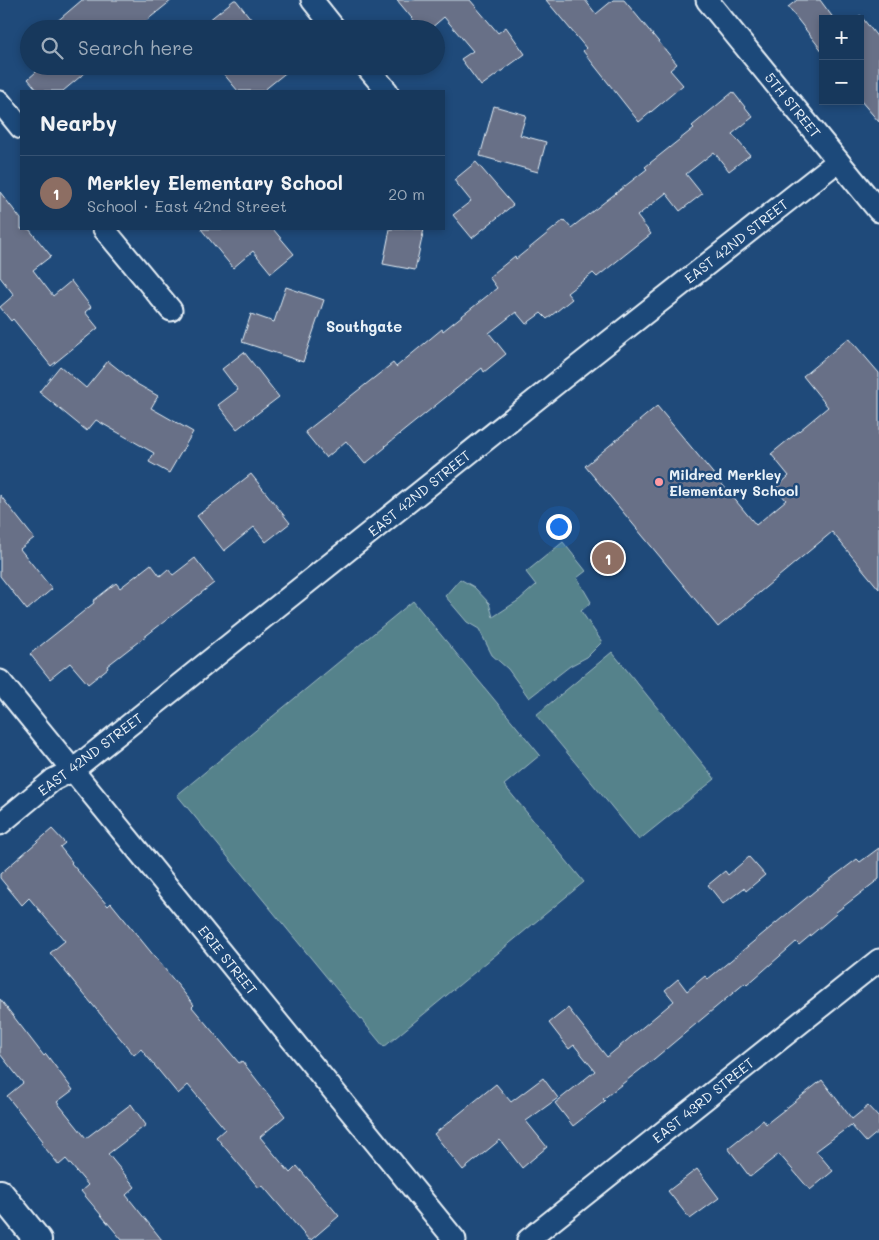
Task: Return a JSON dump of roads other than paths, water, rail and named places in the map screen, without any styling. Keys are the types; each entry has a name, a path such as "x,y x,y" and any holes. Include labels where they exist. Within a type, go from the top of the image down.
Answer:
{"street":[{"path":"312,0 329,20"},
{"name":"5TH STREET","path":"707,0 879,211"},
{"path":"374,75 386,90"},
{"path":"0,102 20,127"},
{"name":"EAST 42ND STREET","path":"0,824 53,780 73,770 838,161"},
{"path":"105,230 171,310"},
{"name":"ERIE STREET","path":"0,681 455,1240"},
{"name":"EAST 43RD STREET","path":"528,1240 879,960"},
{"path":"0,1193 38,1240"}],"place":[{"name":"Mildred Merkley Elementary School","path":"659,482"},
{"name":"Merkley Elementary School","path":"608,558"}],"district":[{"name":"Southgate","path":"364,326"}]}
